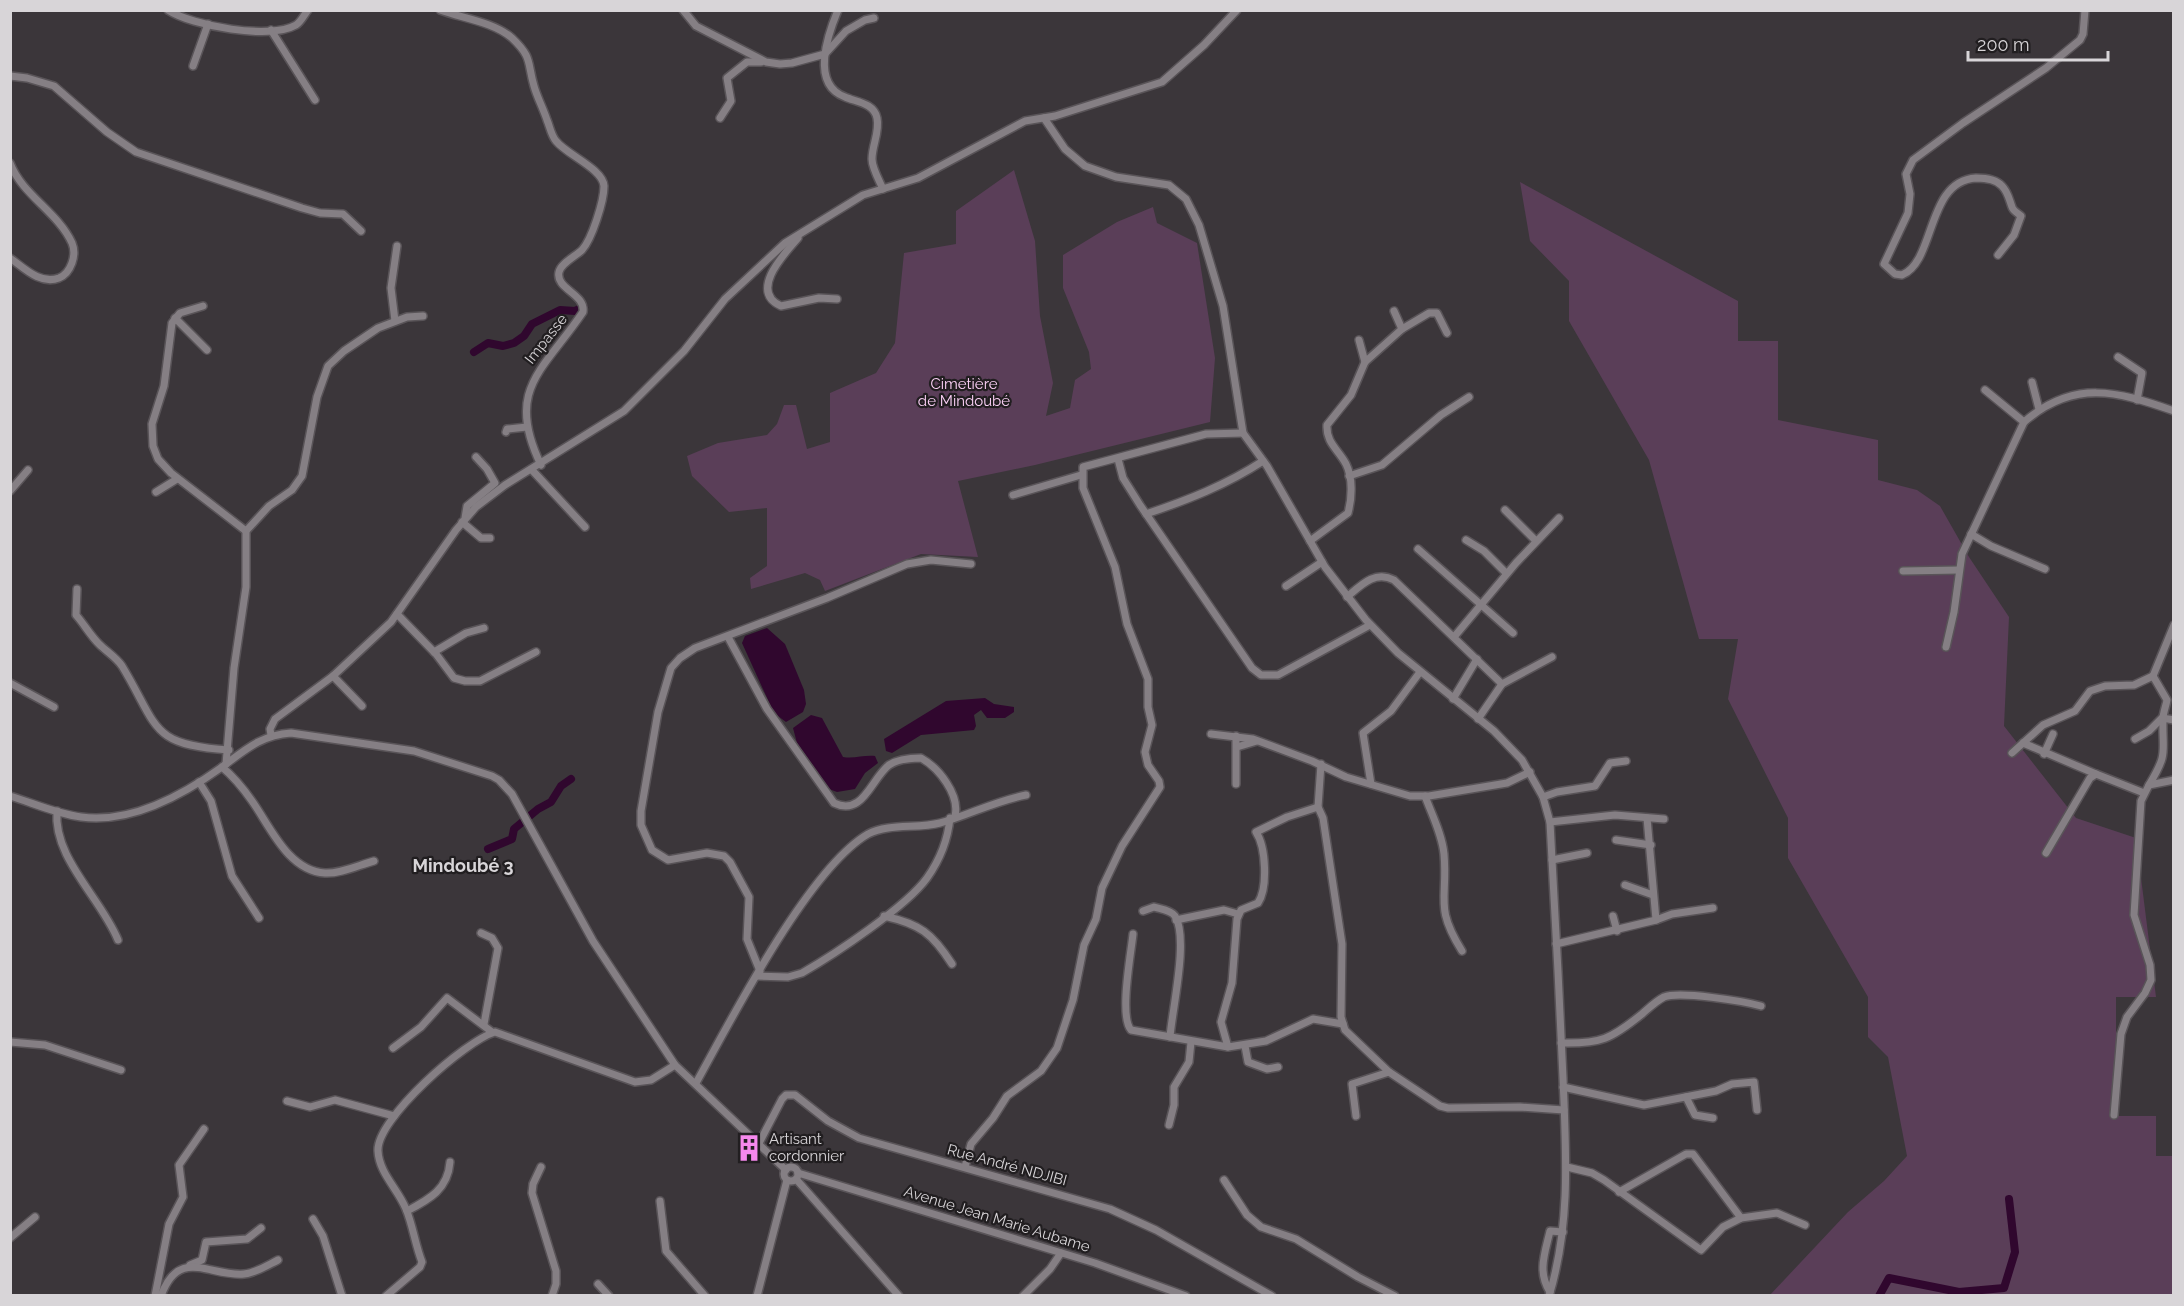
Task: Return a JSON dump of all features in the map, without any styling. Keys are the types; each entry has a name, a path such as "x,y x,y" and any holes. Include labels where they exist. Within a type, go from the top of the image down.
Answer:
{"street":[{"path":"168,10 189,21 253,30 271,30 297,24 308,10"},
{"name":"Impasse","path":"440,10 500,31 513,39 531,63 535,88 555,141 572,156 598,173 603,181 603,196 590,237 581,251 560,268 559,274 560,281 582,302 583,312 536,373 527,401 529,440 541,465"},
{"path":"683,10 696,26 766,62"},
{"path":"838,10 825,54 824,68 830,84 845,98 854,98 867,105 877,116 878,129 871,162 883,189"},
{"path":"271,735 270,729 275,719 333,676 380,633 397,614 464,520 488,497 624,411 684,351 725,299 778,249 863,195 918,178 1025,121 1044,118 1162,82 1204,45 1237,10"},
{"path":"1998,255 2014,235 2021,216 2012,208 2011,199 2003,186 1995,181 1966,179 1949,193 1939,208 1911,270 1902,275 1895,274 1884,264 1908,213 1910,194 1906,174 1913,160 2046,68 2080,40 2083,34 2085,10"},
{"path":"720,118 731,101 727,80 729,75 747,62 792,63 825,54 846,31 865,20 874,18"},
{"path":"193,66 208,24"},
{"path":"271,30 315,100"},
{"path":"10,76 54,86 107,132 136,152 302,208 325,214 343,214 361,231"},
{"path":"1044,118 1065,149 1081,164 1116,177 1169,185 1179,190 1190,205 1224,306 1243,433 1263,461 1322,562 1370,625 1420,672 1512,747 1530,772 1543,797 1550,822 1567,1167 1563,1232 1549,1294"},
{"path":"10,163 22,185 66,234 74,251 73,260 65,275 52,280 39,278 10,258"},
{"path":"801,233 770,273 769,291 773,299 781,306 819,298 837,299"},
{"path":"395,321 391,288 397,246"},
{"path":"203,306 180,313 175,318 168,339 169,357 164,386 154,415 152,436 158,459 177,479 246,531"},
{"path":"1394,311 1402,329"},
{"path":"1310,541 1348,513 1349,476 1343,459 1330,443 1328,425 1351,395 1365,362 1402,329 1433,312 1437,313 1447,333"},
{"path":"224,765 229,750 234,668 246,587 246,531 269,506 292,490 302,476 317,397 328,366 356,343 395,321 423,316"},
{"path":"175,318 207,350"},
{"path":"1359,340 1365,362"},
{"path":"2118,357 2142,373 2137,400"},
{"path":"2032,382 2040,409"},
{"path":"1985,390 2024,422"},
{"path":"1946,647 1954,612 1962,554 2024,422 2040,409 2083,392 2112,392 2174,411"},
{"path":"1349,476 1382,465 1441,415 1469,397"},
{"path":"506,432 507,429 527,427"},
{"path":"964,1167 971,1144 993,1118 1006,1096 1041,1071 1057,1048 1073,1000 1084,945 1096,919 1102,888 1122,846 1158,792 1160,785 1148,765 1145,752 1152,725 1148,707 1148,679 1127,624 1115,567 1083,488 1081,475 1083,467 1206,434 1243,433"},
{"path":"476,457 487,469 495,483 466,506 464,520 480,538 490,538"},
{"path":"1118,459 1123,478 1146,514 1252,668 1261,675 1278,675 1370,625"},
{"path":"1146,514 1225,484 1263,461"},
{"path":"532,470 585,527"},
{"path":"10,491 14,483 28,471"},
{"path":"1013,495 1081,475"},
{"path":"156,492 177,479"},
{"path":"1505,510 1535,540"},
{"path":"1454,638 1506,573 1535,540 1559,518"},
{"path":"1971,534 1991,546 2046,569"},
{"path":"1466,540 1484,551 1506,573"},
{"path":"1418,549 1479,606 1513,633"},
{"path":"758,974 748,947 748,897 730,862 724,856 715,854 676,861 659,856 652,850 640,819 645,777 658,712 671,668 695,648 728,637 908,564 931,560 972,564"},
{"path":"1286,586 1322,562"},
{"path":"1903,571 1959,570"},
{"path":"1347,597 1372,578 1386,576 1415,598 1502,684"},
{"path":"77,589 75,615 120,664 148,714 164,735 173,741 190,746 229,750"},
{"path":"397,614 434,652 454,678 473,682 487,678 536,652"},
{"path":"2114,1115 2121,1034 2127,1017 2145,993 2151,980 2150,965 2134,915 2140,811 2144,793 2162,764 2165,737 2162,718 2166,697 2153,676 2174,625"},
{"path":"434,652 466,633 484,628"},
{"path":"728,637 767,709 834,803 847,807 856,804 890,765 904,759 921,759 952,790 957,808 941,852 928,877 884,916 802,973 788,977 758,974"},
{"path":"1478,719 1502,684 1552,657"},
{"path":"1453,699 1477,659"},
{"path":"1371,784 1362,733 1391,711 1420,672"},
{"path":"333,676 362,706"},
{"path":"2012,753 2043,725 2076,711 2090,691 2105,686 2134,685 2153,676"},
{"path":"10,683 54,707"},
{"path":"2162,718 2174,720"},
{"path":"2135,739 2149,731 2162,718"},
{"path":"10,796 57,812 92,818 126,814 155,804 199,782 258,740 271,735 300,733 422,753 499,780 512,794 593,941 675,1065 786,1170 784,1174 899,1296"},
{"path":"1210,734 1236,735 1257,741 1371,784 1410,796 1425,796 1507,783 1530,772"},
{"path":"2044,754 2053,734"},
{"path":"1236,735 1236,784"},
{"path":"1236,747 1257,741"},
{"path":"2023,743 2044,754 2144,793"},
{"path":"1543,797 1557,792 1595,786 1610,763 1626,761"},
{"path":"1321,764 1318,807 1323,818 1342,944 1343,1024 1349,1035 1389,1072 1440,1106 1564,1110"},
{"path":"224,765 238,781 289,854 303,865 318,872 329,873 374,861"},
{"path":"2046,853 2090,778 2096,774"},
{"path":"2149,785 2174,780"},
{"path":"199,782 211,801 232,876 258,918"},
{"path":"696,1083 758,974 814,889 830,869 861,839 882,829 924,826 998,800 1026,795"},
{"path":"1425,796 1441,838 1444,853 1442,907 1445,919 1462,951"},
{"path":"1228,1047 1222,1018 1232,983 1238,914 1241,910 1261,900 1264,858 1262,842 1256,832 1287,817 1318,807"},
{"path":"57,812 57,827 69,862 88,886 118,940"},
{"path":"1550,822 1615,815 1664,819"},
{"path":"1647,818 1656,920"},
{"path":"1616,840 1651,845"},
{"path":"1552,860 1587,853"},
{"path":"1625,885 1653,895"},
{"path":"1143,911 1154,907 1170,912 1176,920 1180,962 1170,1038"},
{"path":"1556,944 1617,931 1672,914 1713,908"},
{"path":"1176,920 1224,910 1238,914"},
{"path":"884,916 902,920 927,931 952,963"},
{"path":"1613,916 1617,931"},
{"path":"481,933 492,938 498,948 484,1024"},
{"path":"1133,934 1127,985 1127,1025 1131,1030 1228,1047 1245,1046 1288,1032 1314,1019 1343,1024"},
{"path":"1561,1043 1600,1042 1633,1022 1665,997 1678,995 1737,999 1761,1006"},
{"path":"393,1048 421,1027 447,998 492,1032 553,1051 635,1082 658,1077 675,1065"},
{"path":"386,1296 422,1265 407,1211 379,1160 379,1141 394,1116 452,1059 492,1032"},
{"path":"10,1042 45,1045 122,1070"},
{"path":"1169,1125 1174,1105 1174,1088 1189,1062 1191,1042"},
{"path":"1245,1046 1250,1063 1267,1069 1278,1067"},
{"path":"1356,1116 1353,1084 1389,1072"},
{"path":"1563,1087 1644,1105 1686,1097 1732,1084 1754,1082 1757,1110"},
{"name":"Rue André NDJIBI","path":"758,1145 783,1098 790,1094 828,1121 858,1138 1110,1209 1156,1230 1272,1296"},
{"path":"1686,1097 1695,1115 1713,1118"},
{"path":"287,1101 310,1107 335,1100 394,1116"},
{"path":"155,1296 169,1224 183,1197 179,1165 204,1129"},
{"path":"1619,1192 1686,1154 1693,1154 1741,1218"},
{"path":"407,1211 439,1191 449,1174 450,1162"},
{"path":"541,1167 532,1191 556,1271 556,1284 552,1296"},
{"name":"Avenue Jean Marie Aubame","path":"786,1170 792,1167 791,1180 1061,1253 1186,1296"},
{"path":"1567,1167 1592,1173 1701,1250 1723,1227 1741,1218 1777,1213 1805,1225"},
{"path":"757,1296 791,1180"},
{"path":"1224,1180 1254,1222 1296,1239 1395,1296"},
{"path":"660,1202 666,1251 705,1296"},
{"path":"10,1238 35,1217"},
{"path":"313,1219 323,1236 342,1296"},
{"path":"161,1296 171,1278 202,1260 206,1242 247,1239 261,1227"},
{"path":"1549,1294 1542,1274 1548,1239 1550,1231 1563,1232"},
{"path":"1023,1296 1050,1269 1061,1253"},
{"path":"189,1267 207,1267 243,1274 278,1260"},
{"path":"598,1284 609,1296"}],"green space":[{"name":"Cimetière de Mindoubé","path":"1014,170 1035,241 1040,316 1053,383 1046,416 1070,408 1075,380 1091,369 1089,352 1063,288 1063,255 1117,222 1153,207 1157,223 1197,243 1215,358 1210,422 1035,465 958,481 978,557 921,554 825,591 820,580 805,573 751,589 750,578 767,566 767,508 729,512 692,476 687,456 718,443 767,435 777,424 784,405 796,405 807,449 830,442 830,393 876,373 895,343 904,253 956,244 956,211"},
{"path":"1520,182 1738,301 1738,341 1778,341 1778,420 1878,440 1878,480 1917,490 1940,506 1969,557 2009,617 2004,726 2076,818 2136,838 2156,997 2116,997 2116,1116 2156,1116 2156,1156 2173,1156 2173,1295 1770,1295 1848,1212 1884,1181 1907,1156 1888,1057 1868,1037 1868,997 1788,858 1788,818 1728,699 1738,639 1699,639 1649,460 1569,321 1569,281 1530,241"}],"shaded area":[{"path":"767,628 785,644 804,690 806,704 803,712 786,722 774,713 742,643 745,636"},
{"path":"985,698 994,704 1014,707 1014,712 1005,718 987,718 981,710 974,715 976,726 974,730 921,735 892,753 886,751 884,739 946,701"},
{"path":"811,715 822,718 843,757 875,756 878,763 865,773 855,789 837,792 829,789 797,743 793,728"}],"waterway":[{"path":"474,352 488,343 503,346 514,343 524,336 532,324 560,310 575,311 584,307"},
{"path":"488,849 512,839 514,829 538,809 551,802 561,786 571,779"},
{"path":"1879,1296 1889,1278 1959,1292 2004,1288 2015,1252 2009,1199"}],"place":[{"name":"Artisant cordonnier","path":"749,1148"}],"district":[{"name":"Mindoubé 3","path":"463,865"}]}
